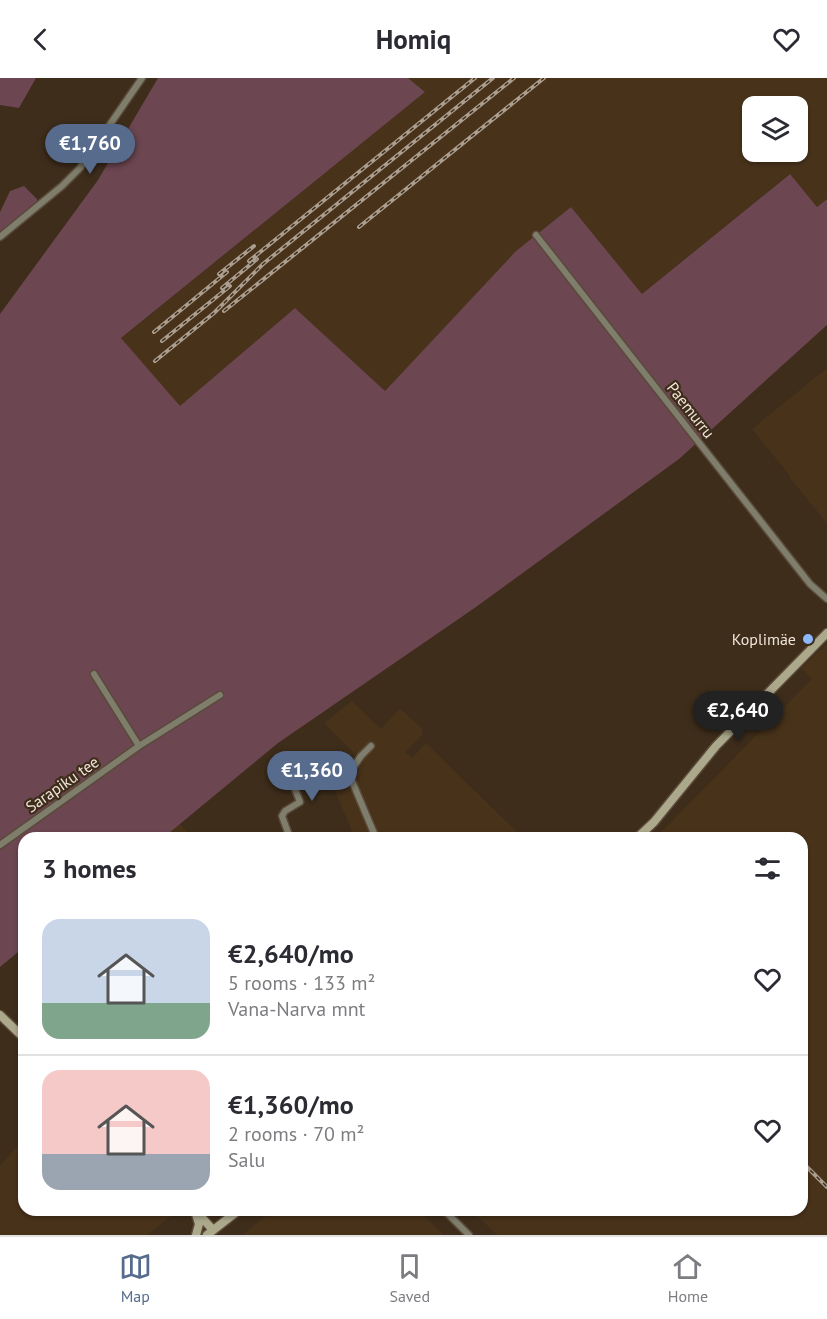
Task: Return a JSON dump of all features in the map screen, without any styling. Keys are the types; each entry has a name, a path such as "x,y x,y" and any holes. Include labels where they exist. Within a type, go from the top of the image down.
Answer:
{"main road":[{"path":"644,832 716,746 827,633"},
{"path":"0,1014 18,1032"},
{"path":"196,1235 199,1224 197,1216"},
{"path":"199,1216 210,1232 231,1216"}],"street":[{"path":"0,237 62,186 80,168 142,78"},
{"name":"Paemurru","path":"536,235 804,576 827,599"},
{"path":"94,674 139,746"},
{"name":"Sarapiku tee","path":"0,844 139,746 220,695"},
{"path":"371,746 349,774 373,832"},
{"path":"286,766 300,802 282,816 288,832"},
{"path":"450,1216 469,1235"}],"shaded area":[{"path":"0,78 36,78 19,108 0,105"},
{"path":"158,78 408,78 425,92 121,338 180,406 295,308 385,391 516,251 571,207 642,294 790,174 817,207 827,199 827,325 679,459 476,607 278,743 170,832 18,832 18,952 0,967 0,314 98,180"},
{"path":"408,78 827,78 827,199 817,207 789,174 642,294 571,207 516,251 385,391 295,308 180,407 121,338 425,92"},
{"path":"24,186 37,201 0,233 0,212 10,191"},
{"path":"827,368 827,523 752,429"},
{"path":"827,643 827,1235 497,1235 477,1216 808,1216 808,832 661,832 812,679 801,668"},
{"path":"352,701 381,729 400,708 422,729 422,735 405,752 412,758 426,743 517,832 350,832 352,831 332,784 355,772 364,763 324,723"},
{"path":"179,823 187,832 169,832"},
{"path":"18,1145 18,1216 171,1216 147,1235 0,1235 0,1166"},
{"path":"265,1216 424,1216 444,1235 243,1235"}],"railway":[{"path":"249,261 475,78"},
{"path":"155,361 214,313 263,264 493,78"},
{"path":"224,311 514,78"},
{"path":"359,227 544,78"},
{"path":"219,274 254,246"},
{"path":"222,288 257,259"},
{"path":"154,332 227,272"},
{"path":"162,341 230,286"},
{"path":"808,1168 827,1187"}],"place":[{"name":"Koplimäe","path":"808,639"}]}
